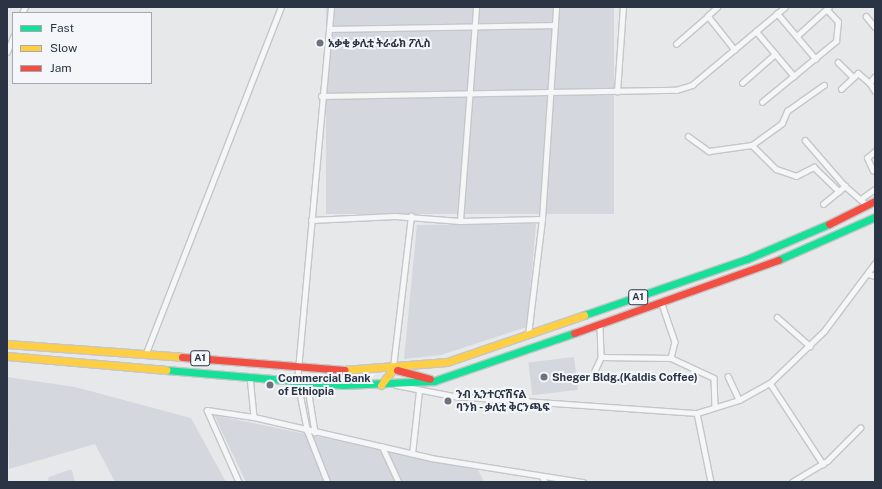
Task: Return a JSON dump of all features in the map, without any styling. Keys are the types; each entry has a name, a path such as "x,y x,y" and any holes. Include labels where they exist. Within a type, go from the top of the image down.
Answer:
{"main road":[{"name":"A1","path":"7,344 146,353 299,368 393,369 447,362 766,252 875,201"},
{"name":"A1","path":"7,356 307,382 381,385 434,381 600,326 799,254 875,217"},
{"name":"A1","path":"393,369 434,381"},
{"path":"381,385 393,369"}],"street":[{"path":"146,353 281,7"},
{"path":"327,482 307,431 297,381 321,96 331,7"},
{"path":"460,221 476,7"},
{"path":"528,335 542,219 549,93 556,7"},
{"path":"617,92 623,7"},
{"path":"676,44 718,7"},
{"path":"321,96 617,92 687,88 735,50 785,7"},
{"path":"762,102 816,59 837,38 838,22 828,8 797,36"},
{"path":"777,13 816,59"},
{"path":"708,16 735,50"},
{"path":"866,16 875,27"},
{"path":"329,29 555,25"},
{"path":"756,31 794,76"},
{"path":"7,52 12,40"},
{"path":"742,83 775,54"},
{"path":"838,62 853,77"},
{"path":"841,89 858,73 870,83 875,91"},
{"path":"870,83 875,77"},
{"path":"688,136 709,151 752,145 782,123 787,111 824,85"},
{"path":"805,140 845,186 862,198 867,205"},
{"path":"752,145 773,168 793,176 817,168 839,191"},
{"path":"873,171 867,158 875,151"},
{"path":"823,204 845,186"},
{"path":"862,198 875,189"},
{"path":"311,220 411,216 460,221 542,219"},
{"path":"393,369 411,216"},
{"path":"395,384 419,391 697,413 739,400 770,383 810,346 868,274 875,263"},
{"path":"868,274 875,276"},
{"path":"662,304 674,339 671,358"},
{"path":"778,317 810,346"},
{"path":"594,372 602,357 600,326"},
{"path":"602,357 671,358 714,378 715,407"},
{"path":"250,376 254,417"},
{"path":"728,376 739,400"},
{"path":"307,382 315,432"},
{"path":"770,383 822,464"},
{"path":"412,454 419,391"},
{"path":"239,482 207,410 254,417 307,431 382,446 412,454 583,482"},
{"path":"697,413 711,482"},
{"path":"792,482 822,464 860,428"},
{"path":"382,446 399,482"},
{"path":"542,476 545,482"}],"shaded area":[{"path":"326,7 614,7 614,214 326,214"},
{"path":"536,224 527,327 441,355 404,359 417,225"},
{"path":"574,357 578,390 532,395 528,363"},
{"path":"7,377 75,387 191,418 226,482 115,482 95,444 9,469"},
{"path":"214,415 478,470 484,482 246,482"},
{"path":"72,470 75,482 47,482 49,477"}],"traffic: fast":[{"path":"778,260 875,217"},
{"path":"584,315 747,259 829,224"},
{"path":"166,370 343,385 434,381 574,333"}],"traffic: slow":[{"path":"344,370 447,362 584,315"},
{"path":"7,344 182,357"},
{"path":"7,356 166,370"},
{"path":"381,385 393,369"}],"traffic: jam":[{"path":"829,224 875,201"},
{"path":"574,333 778,260"},
{"path":"182,357 344,370"},
{"path":"397,370 430,379"}],"place":[{"name":"አቃቂ ቃሊቲ ትራፊክ ፖሊስ","path":"320,43"},
{"name":"Sheger Bldg.(Kaldis Coffee)","path":"544,377"},
{"name":"Commercial Bank of Ethiopia","path":"270,385"},
{"name":"ንብ ኢንተርናሽናል ባንክ - ቃሊቲ ቅርንጫፍ","path":"448,401"}]}
